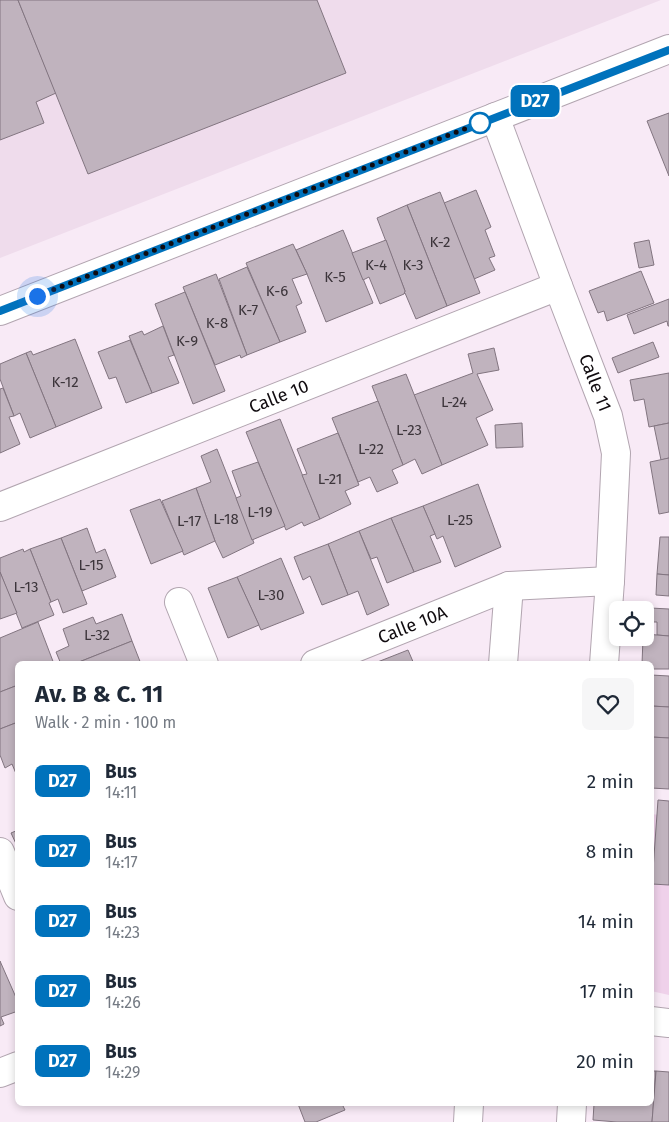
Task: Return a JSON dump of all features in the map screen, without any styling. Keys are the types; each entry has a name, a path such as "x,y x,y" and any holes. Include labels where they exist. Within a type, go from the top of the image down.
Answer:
{"street":[{"path":"0,311 669,50"},
{"name":"Calle 11","path":"495,117 608,416 616,453 604,661"},
{"name":"Calle 10","path":"0,508 558,286"},
{"name":"Calle 10A","path":"322,661 508,586 610,582"},
{"path":"503,661 508,586"},
{"path":"179,602 203,661"},
{"path":"0,852 15,889"},
{"path":"654,1022 669,1023"},
{"path":"0,1073 15,1067"},
{"path":"468,1122 469,1106"},
{"path":"571,1122 572,1106"}],"shaded area":[{"path":"0,0 661,0 0,258"},
{"path":"654,814 669,816 669,995 654,992"}],"building":[{"path":"0,0 18,0 56,93 36,102 44,123 0,140"},
{"path":"18,0 317,0 346,73 88,174"},
{"path":"669,113 669,176 647,121"},
{"path":"476,190 491,227 485,230 495,256 489,258 495,270 474,279 444,203"},
{"path":"440,192 480,293 447,306 407,205"},
{"path":"407,205 447,306 416,319 404,294 405,291 377,218"},
{"path":"343,230 373,303 326,322 296,250"},
{"path":"386,240 405,291 404,294 380,304 369,277 363,280 352,253"},
{"path":"649,240 654,265 639,268 634,243"},
{"path":"293,244 307,274 292,279 302,303 296,306 306,332 280,342 246,263"},
{"path":"247,267 280,342 247,355 219,279"},
{"path":"641,271 654,303 607,321 604,311 598,313 589,291"},
{"path":"216,274 247,355 241,358 240,355 215,365 183,287"},
{"path":"185,292 225,391 193,404 155,304"},
{"path":"669,299 669,326 667,321 634,334 627,315"},
{"path":"163,326 174,355 168,357 179,383 152,393 129,336 142,331 144,335"},
{"path":"75,339 102,408 56,427 26,353 31,351 33,355"},
{"path":"130,340 152,393 126,403 116,377 109,379 98,352"},
{"path":"653,342 659,357 618,373 612,358"},
{"path":"494,348 499,370 477,374 493,410 476,418 488,445 442,465 414,395 473,373 468,354"},
{"path":"26,353 56,427 30,438 20,413 14,416 0,379 0,364"},
{"path":"669,373 669,423 649,427 644,399 634,401 630,380"},
{"path":"406,374 442,465 422,474 415,459 403,465 372,386"},
{"path":"3,388 14,416 9,417 20,444 0,453 0,389"},
{"path":"378,401 403,465 392,470 398,483 377,492 370,477 358,482 332,418"},
{"path":"280,419 320,519 304,526 302,522 286,530 246,432"},
{"path":"522,423 523,447 496,448 495,425"},
{"path":"669,423 669,458 661,460 654,426"},
{"path":"338,433 359,485 345,491 351,504 320,519 302,475 307,474 297,449"},
{"path":"217,449 254,543 223,558 196,488 211,482 201,456"},
{"path":"669,458 669,512 659,514 650,462"},
{"path":"258,462 285,526 252,540 236,498 241,496 232,471"},
{"path":"478,484 501,547 455,567 443,536 437,539 423,506"},
{"path":"196,488 215,541 184,555 162,501"},
{"path":"160,499 183,551 151,564 130,510"},
{"path":"423,506 435,534 430,536 441,562 414,572 391,518"},
{"path":"391,518 414,572 387,583 377,557 371,559 359,531"},
{"path":"87,528 96,553 105,549 116,577 82,591 61,538"},
{"path":"359,531 389,605 367,615 358,591 348,595 328,544"},
{"path":"660,537 669,537 669,575 657,574"},
{"path":"61,538 87,604 63,613 58,599 51,602 30,549"},
{"path":"328,544 348,595 322,605 310,576 303,580 294,557"},
{"path":"23,549 24,552 30,549 51,602 49,603 54,615 22,628 0,572 0,558"},
{"path":"281,558 304,613 261,630 237,577"},
{"path":"0,572 17,613 0,619"},
{"path":"657,574 669,575 669,596 656,595"},
{"path":"237,577 259,625 228,638 208,588"},
{"path":"654,608 669,609 669,636 657,635 657,622 654,622"},
{"path":"122,614 132,641 82,661 60,661 56,652 69,646 63,629 93,617 96,624"},
{"path":"38,622 53,661 15,661 15,686 0,692 0,638"},
{"path":"654,635 669,636 669,669 654,669 654,661 642,661 643,646 654,646"},
{"path":"132,641 140,661 82,661"},
{"path":"408,650 413,661 380,661"},
{"path":"654,675 669,676 669,707 654,706"},
{"path":"15,686 15,723 0,729 0,692"},
{"path":"654,706 669,707 669,738 654,737"},
{"path":"15,723 15,771 12,764 5,768 0,755 0,729"},
{"path":"654,737 669,738 669,789 654,788"},
{"path":"658,800 669,801 669,885 654,884"},
{"path":"15,831 15,842 11,833"},
{"path":"0,961 15,995 15,1012 1,1017 4,1024 0,1026"},
{"path":"654,1071 656,1071 654,1096"},
{"path":"656,1071 669,1072 669,1122 652,1122"},
{"path":"299,1106 343,1106 345,1110 316,1122 305,1122"},
{"path":"594,1106 653,1106 652,1122 593,1120"}],"bus line":[{"name":"D27","path":"0,311 669,50"}],"route":[{"path":"37,296 480,123"}]}
